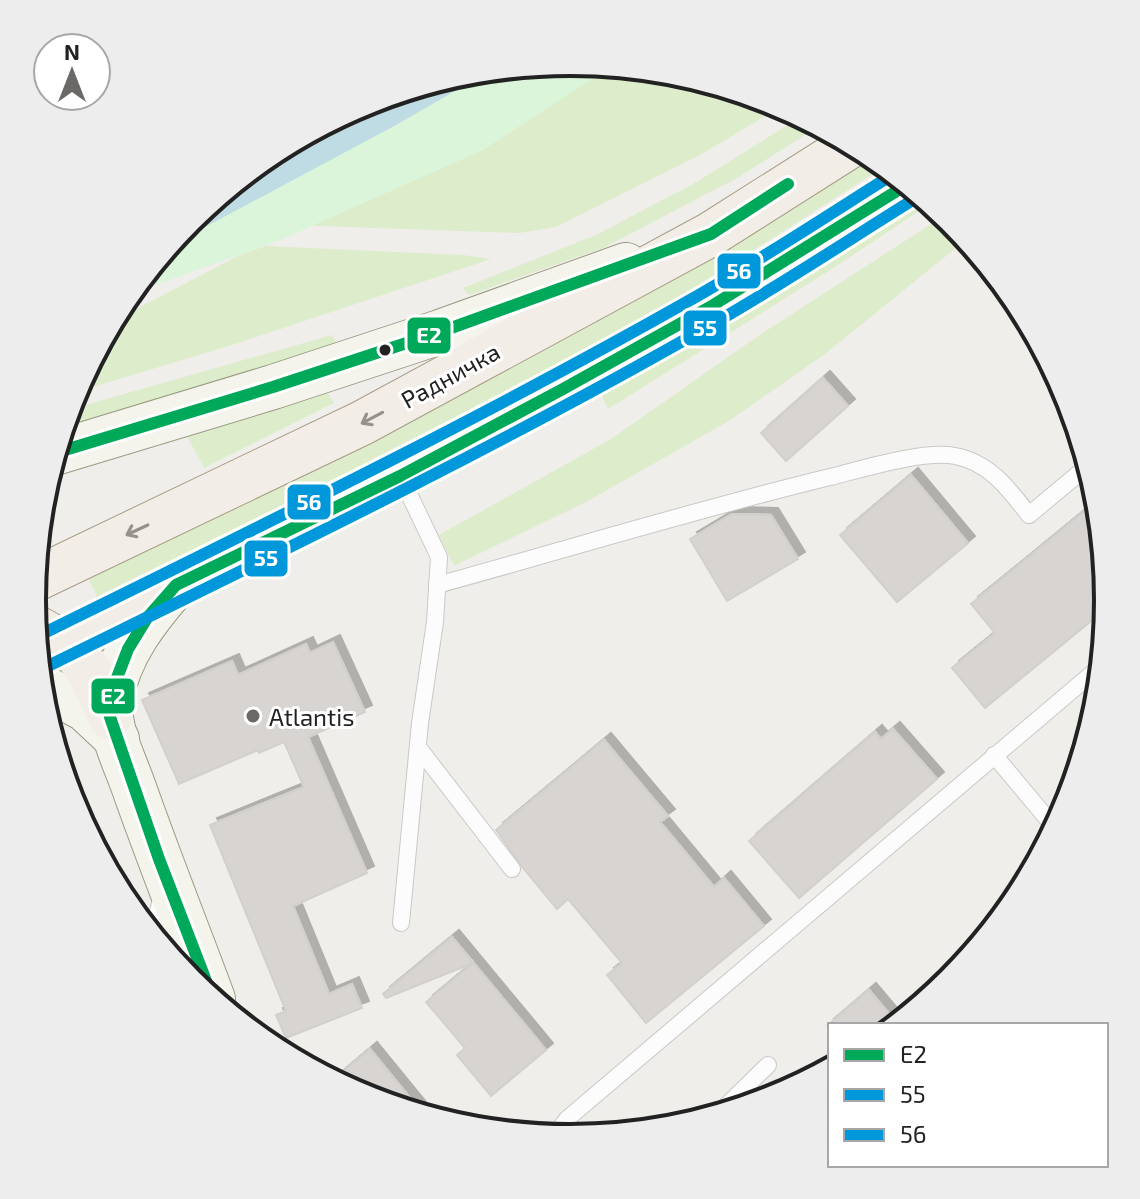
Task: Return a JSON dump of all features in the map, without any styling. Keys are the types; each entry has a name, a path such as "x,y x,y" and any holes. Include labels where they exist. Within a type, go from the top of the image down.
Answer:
{"main road":[{"name":"Радничка","path":"47,574 362,423 711,234 841,152"},
{"path":"48,640 176,585 400,476 710,307 897,191"},
{"path":"69,449 440,332 711,234"},
{"path":"114,728 115,683 128,649 147,618 176,585"},
{"path":"48,642 85,662 114,728 159,859 203,974"},
{"path":"54,693 114,728"}],"lane":[{"path":"437,585 896,460 951,455 972,460 1002,481 1029,515 1078,474"},
{"path":"400,476 439,557 435,622 418,747 401,923"},
{"path":"563,1124 1089,676"},
{"path":"418,747 512,869"},
{"path":"994,755 1046,817"},
{"path":"156,920 162,899 159,859"},
{"path":"736,1097 768,1065"}],"green space":[{"path":"563,76 638,80 672,86 706,93 768,114 700,155 556,227 519,233 290,225"},
{"path":"595,77 483,150 283,239 149,287 199,229 251,184 308,146 369,115 434,93 502,80"},
{"path":"789,124 808,133 739,177 603,248 469,295 463,288 596,235 693,184"},
{"path":"854,160 874,173 688,292 495,400 98,599 87,576"},
{"path":"909,201 920,210 608,409 601,394"},
{"path":"934,222 957,247 825,354 729,421 586,502 454,566 439,535 611,439 758,336"},
{"path":"265,246 491,259 235,344 91,387 132,311 240,255"},
{"path":"332,335 338,346 73,434 84,406"},
{"path":"327,392 334,403 204,468 187,436"}],"water":[{"path":"461,87 197,232 251,184 308,146 369,115 434,93"}],"building":[{"path":"823,378 848,406 786,461 761,433"},
{"path":"911,475 968,543 897,602 840,535"},
{"path":"1086,510 1093,565 1093,619 985,708 952,668 995,633 971,604"},
{"path":"732,514 771,515 798,559 727,601 690,539"},
{"path":"333,642 365,712 308,737 367,873 293,906 329,994 352,984 362,1008 286,1038 276,1015 286,1011 210,825 304,787 284,742 179,784 142,700 232,661 238,675 306,644 310,653"},
{"path":"893,729 937,779 799,898 749,841 875,732 881,739"},
{"path":"604,740 668,816 660,822 714,887 724,878 764,926 646,1023 607,975 622,963 568,899 557,909 496,830"},
{"path":"452,937 546,1050 491,1096 457,1055 465,1048 426,1002 473,963 386,998 383,994"},
{"path":"869,990 890,1014 878,1023 830,1023"},
{"path":"370,1049 411,1099 369,1084 343,1071"}],"transit line":[{"name":"56","path":"47,632 536,385 724,281 884,180"},
{"name":"E2","path":"69,449 440,332 711,234 788,184"},
{"name":"E2","path":"203,974 159,859 110,717 115,683 128,649 147,618 176,585 400,476 563,389 710,307 897,191"},
{"name":"55","path":"50,665 383,501 550,414 741,307 910,202"}],"place":[{"name":"Atlantis","path":"253,716"}]}
